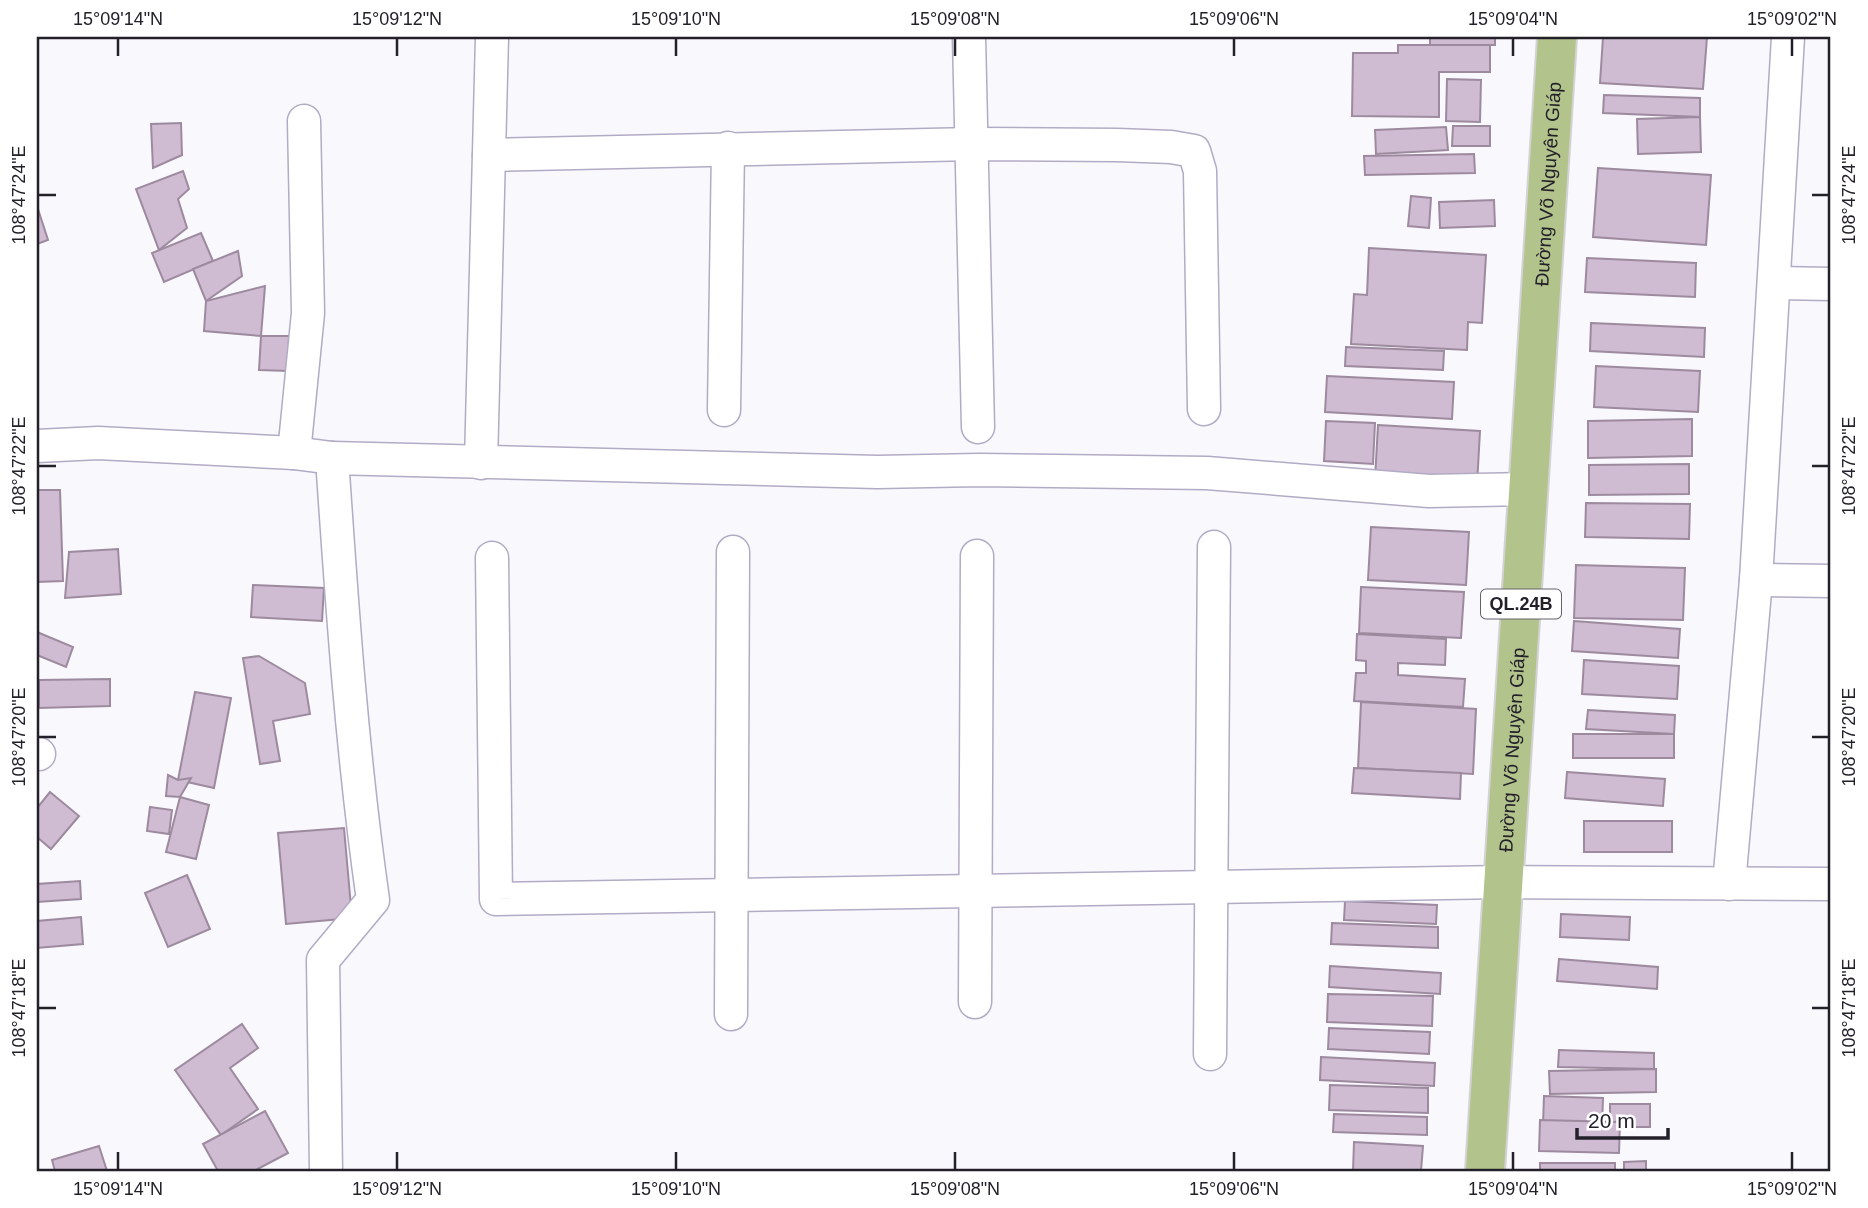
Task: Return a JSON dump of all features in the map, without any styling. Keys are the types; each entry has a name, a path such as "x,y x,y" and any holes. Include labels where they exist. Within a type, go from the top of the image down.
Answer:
{"main road":[{"name":"Đường Võ Nguyên Giáp","path":"1485,1171 1557,37"}],"street":[{"path":"481,463 492,37"},
{"path":"969,37 978,427"},
{"path":"1729,884 1756,580 1788,37"},
{"path":"294,453 308,313 304,121"},
{"path":"489,155 973,144 1117,145 1194,151 1200,171 1204,409"},
{"path":"724,411 728,148"},
{"path":"1774,283 1831,284"},
{"path":"37,446 99,443 294,453 332,458 481,463 877,472 979,470 1207,473 1429,491 1528,489"},
{"path":"326,1171 323,960 373,900 346,666 332,458"},
{"path":"1210,1054 1214,547"},
{"path":"732,1014 733,552"},
{"path":"975,1002 976,556"},
{"path":"492,558 496,899 1503,882 1831,884"},
{"path":"1756,580 1831,581"}],"building":[{"path":"1430,37 1495,37 1495,45 1430,45"},
{"path":"1603,37 1707,37 1703,89 1600,83"},
{"path":"1398,45 1490,45 1490,72 1439,72 1439,117 1352,116 1353,53 1398,53"},
{"path":"1447,79 1481,80 1480,122 1446,121"},
{"path":"1604,95 1700,98 1700,117 1603,113"},
{"path":"1700,117 1701,152 1638,154 1637,119"},
{"path":"181,123 182,155 153,168 151,124"},
{"path":"1453,126 1490,126 1490,146 1452,146"},
{"path":"1446,127 1448,150 1376,154 1375,130"},
{"path":"1474,154 1475,173 1365,175 1364,156"},
{"path":"1598,168 1711,175 1706,245 1593,237"},
{"path":"183,171 189,189 178,199 187,228 159,250 136,189"},
{"path":"1411,196 1431,198 1429,228 1408,226"},
{"path":"1494,200 1495,226 1440,228 1439,202"},
{"path":"37,206 48,240 37,244"},
{"path":"201,233 213,261 164,282 152,253"},
{"path":"1369,248 1486,255 1482,323 1468,322 1467,350 1351,344 1354,294 1367,295"},
{"path":"238,251 242,276 206,301 193,269"},
{"path":"1587,258 1696,263 1695,297 1585,292"},
{"path":"265,286 261,336 204,331 206,301"},
{"path":"1591,323 1705,328 1704,357 1590,351"},
{"path":"261,336 289,336 288,371 259,370"},
{"path":"1346,347 1444,351 1443,370 1345,366"},
{"path":"1596,366 1700,371 1698,412 1594,407"},
{"path":"1327,376 1454,382 1452,419 1325,412"},
{"path":"1692,419 1692,456 1588,458 1588,421"},
{"path":"1326,421 1375,423 1373,464 1324,461"},
{"path":"1378,425 1480,431 1477,485 1375,479"},
{"path":"1689,464 1689,494 1589,495 1589,465"},
{"path":"37,490 60,490 63,581 37,582"},
{"path":"1586,503 1690,504 1689,539 1585,537"},
{"path":"1371,527 1469,532 1466,585 1368,580"},
{"path":"118,549 121,594 65,598 69,552"},
{"path":"1576,565 1685,568 1683,620 1574,618"},
{"path":"253,585 324,588 322,621 251,617"},
{"path":"1361,587 1464,592 1461,638 1359,633"},
{"path":"1574,621 1680,629 1678,658 1572,651"},
{"path":"37,632 73,647 66,667 37,655"},
{"path":"1357,634 1446,639 1445,665 1398,663 1398,675 1465,679 1463,707 1354,701 1356,673 1366,673 1366,661 1356,660"},
{"path":"259,656 305,683 310,714 273,721 280,761 260,764 243,658"},
{"path":"1584,660 1679,666 1677,699 1582,694"},
{"path":"110,679 110,706 39,708 39,680"},
{"path":"195,692 231,698 214,788 178,780"},
{"path":"1361,702 1476,709 1473,774 1358,768"},
{"path":"1588,710 1675,715 1674,734 1586,729"},
{"path":"1573,734 1674,734 1674,758 1573,758"},
{"path":"1354,768 1461,773 1460,799 1352,793"},
{"path":"1567,772 1665,779 1663,806 1565,798"},
{"path":"168,775 178,780 191,778 180,797 166,796"},
{"path":"50,792 79,816 51,849 37,837 37,808"},
{"path":"180,797 209,805 196,859 166,852"},
{"path":"150,807 172,810 169,834 147,831"},
{"path":"1584,821 1672,821 1672,852 1584,852"},
{"path":"344,828 352,918 286,924 278,833"},
{"path":"187,875 210,929 168,947 145,893"},
{"path":"80,881 81,899 37,902 37,884"},
{"path":"1345,901 1437,905 1436,924 1344,920"},
{"path":"1561,914 1630,917 1629,940 1560,937"},
{"path":"81,917 83,944 37,948 37,921"},
{"path":"1332,923 1438,927 1438,948 1331,944"},
{"path":"1559,959 1658,967 1657,989 1557,981"},
{"path":"1330,966 1441,973 1440,994 1329,987"},
{"path":"1328,994 1433,996 1432,1026 1327,1022"},
{"path":"242,1024 258,1048 230,1068 258,1109 221,1135 175,1070"},
{"path":"1329,1028 1430,1032 1429,1054 1328,1049"},
{"path":"1559,1050 1654,1053 1654,1069 1558,1067"},
{"path":"1321,1057 1435,1063 1434,1086 1320,1080"},
{"path":"1656,1069 1656,1092 1550,1094 1549,1071"},
{"path":"1330,1085 1428,1088 1428,1113 1329,1110"},
{"path":"1544,1096 1603,1098 1602,1126 1543,1124"},
{"path":"1610,1104 1650,1104 1650,1127 1610,1127"},
{"path":"265,1111 288,1153 254,1171 218,1171 203,1144"},
{"path":"1334,1114 1427,1117 1427,1135 1333,1132"},
{"path":"1540,1120 1620,1122 1619,1153 1539,1151"},
{"path":"1354,1142 1423,1146 1421,1171 1353,1171"},
{"path":"99,1146 107,1171 55,1171 52,1160"},
{"path":"1646,1161 1646,1171 1624,1171 1624,1162"},
{"path":"1540,1163 1615,1163 1615,1171 1540,1171"}]}
